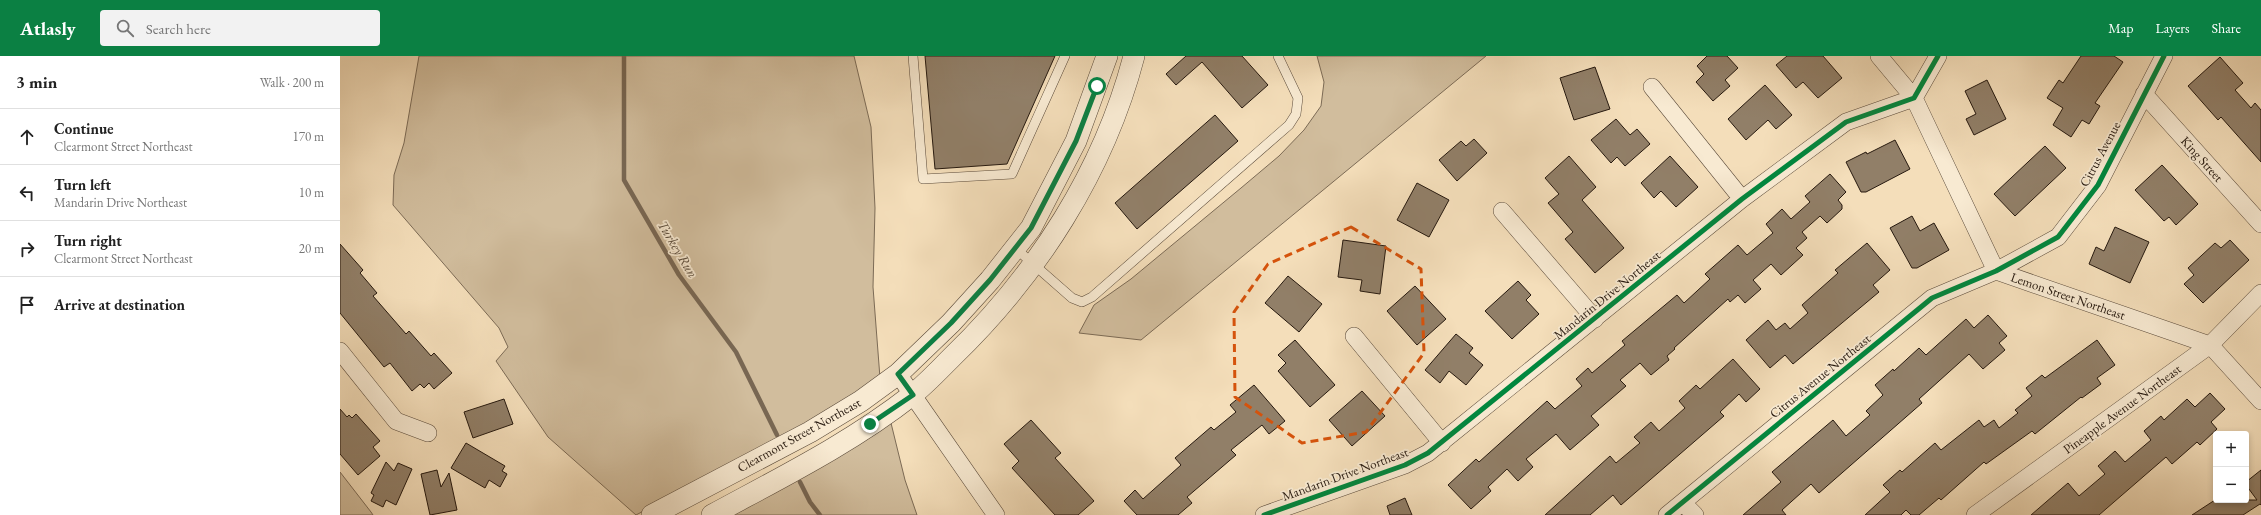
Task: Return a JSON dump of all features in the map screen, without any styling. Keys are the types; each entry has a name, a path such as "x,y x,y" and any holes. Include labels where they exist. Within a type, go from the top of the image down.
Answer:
{"street":[{"name":"Clearmont Street Northeast","path":"652,515 810,432 861,401 898,374 951,323 990,280 1031,228 1076,141 1107,56"},
{"name":"Clearmont Street Northeast","path":"712,515 822,455 913,395 1004,303 1050,242 1095,161 1124,96 1134,56"},
{"name":"Lemon Street Northeast","path":"1880,56 1914,98 1996,271 2210,345 2261,401"},
{"path":"1914,98 1938,56"},
{"name":"Citrus Avenue","path":"1996,271 2058,237 2098,185 2164,56"},
{"path":"1652,86 1742,199"},
{"name":"King Street","path":"2144,94 2261,224"},
{"name":"Mandarin Drive Northeast","path":"1264,515 1405,466 1442,443 1742,199 1846,122 1914,98"},
{"path":"1502,211 1595,319"},
{"name":"Citrus Avenue Northeast","path":"1667,515 1932,298 1996,271"},
{"name":"Pineapple Avenue Northeast","path":"1975,515 2210,345 2261,293"},
{"path":"1354,336 1442,443"},
{"path":"340,351 396,421 428,433"},
{"path":"898,374 996,515"},
{"path":"1683,503 1695,515"}],"lane":[{"path":"913,56 923,179 1012,174 1065,56"},
{"path":"1015,248 1072,298 1082,302 1092,297 1289,125 1296,114 1298,98 1278,56"}],"highlighted area":[{"path":"1351,227 1421,269 1424,353 1366,432 1302,443 1235,397 1234,312 1268,264"}],"shaded area":[{"path":"419,56 854,56 871,127 875,208 873,287 880,378 806,425 636,515 548,437 496,361 508,347 499,328 393,205 394,175 404,143"},
{"path":"1317,56 1486,56 1141,340 1079,333 1094,305 1131,279 1241,188 1279,156 1304,130 1321,106 1324,82"},
{"path":"890,419 905,480 917,515 727,515"},
{"path":"340,472 371,512 373,515 340,515"}],"building":[{"path":"925,56 1055,56 1007,164 935,169"},
{"path":"1186,56 1242,56 1268,85 1242,108 1202,62 1176,85 1166,74"},
{"path":"1707,56 1727,56 1738,68 1725,80 1730,86 1713,101 1696,82 1704,74 1697,66"},
{"path":"1787,56 1823,56 1842,78 1818,98 1803,82 1796,88 1776,65"},
{"path":"2081,56 2114,56 2123,62 2095,103 2100,106 2089,124 2082,120 2071,137 2053,125 2063,108 2047,98 2059,80 2063,83"},
{"path":"2220,57 2243,83 2235,90 2251,108 2255,103 2261,110 2261,162 2221,117 2218,120 2188,86"},
{"path":"1595,67 1610,109 1574,120 1560,78"},
{"path":"1987,80 2006,119 1974,135 1966,119 1976,114 1965,91"},
{"path":"1765,85 1792,115 1776,129 1768,120 1746,140 1728,119"},
{"path":"1215,115 1238,141 1137,229 1115,203"},
{"path":"1616,119 1630,135 1637,129 1650,144 1625,166 1617,157 1611,163 1591,140"},
{"path":"1474,139 1487,153 1457,181 1439,160 1461,141 1466,146"},
{"path":"1895,140 1910,169 1866,192 1861,192 1846,162 1866,152 1867,154"},
{"path":"2045,146 2066,168 2015,216 1994,194"},
{"path":"1569,156 1596,187 1582,200 1624,248 1595,273 1565,239 1573,232 1548,203 1559,194 1545,178"},
{"path":"1670,156 1698,187 1676,207 1661,191 1654,198 1641,183"},
{"path":"2162,165 2198,204 2176,225 2169,217 2164,221 2135,190"},
{"path":"1830,174 1846,192 1838,200 1842,205 1842,209 1827,223 1820,216 1802,232 1807,238 1796,248 1803,255 1781,275 1771,264 1753,280 1761,289 1745,303 1738,295 1730,302 1728,299 1674,348 1675,349 1667,356 1669,360 1651,375 1640,363 1620,380 1626,386 1591,416 1599,425 1570,450 1556,434 1526,459 1533,467 1518,481 1507,469 1488,487 1491,491 1471,509 1448,485 1476,459 1479,462 1547,401 1555,409 1582,386 1576,379 1588,368 1592,373 1625,345 1622,341 1677,295 1684,303 1710,279 1705,274 1738,245 1747,255 1773,233 1766,224 1782,209 1791,219 1810,202 1805,196"},
{"path":"1417,183 1449,200 1429,237 1397,220"},
{"path":"1912,216 1920,231 1934,223 1949,250 1917,268 1912,268 1890,228"},
{"path":"2115,227 2149,242 2130,283 2089,264 2096,247 2104,251"},
{"path":"1343,240 1386,246 1380,294 1360,291 1362,280 1338,277"},
{"path":"2230,240 2249,260 2203,303 2184,284 2194,275 2188,268 2215,243 2221,248"},
{"path":"1867,243 1890,270 1873,285 1879,292 1793,364 1785,355 1770,368 1746,340 1768,320 1776,330 1785,323 1790,329 1808,313 1802,305 1838,273 1835,270"},
{"path":"340,244 363,270 360,273 377,293 373,296 406,334 409,331 431,356 434,353 452,373 434,389 429,383 424,388 420,384 412,391 390,363 384,367 340,313"},
{"path":"1288,276 1322,304 1299,332 1265,303"},
{"path":"1518,281 1531,295 1526,300 1539,314 1512,339 1485,311"},
{"path":"1415,286 1446,319 1417,345 1387,311"},
{"path":"1988,315 2007,336 1999,343 2005,350 1983,369 1969,354 1919,399 1922,403 1819,493 1811,484 1782,510 1786,515 1743,515 1781,482 1772,472 1833,420 1846,436 1870,415 1866,411 1883,395 1875,385 1893,369 1894,371 1919,348 1926,355 1966,319 1974,328"},
{"path":"1456,334 1473,348 1469,353 1483,365 1466,385 1449,371 1440,383 1425,370"},
{"path":"1295,340 1335,385 1310,407 1278,371 1286,363 1278,355"},
{"path":"2097,340 2115,365 2097,378 2101,384 2082,398 2081,397 2035,434 2032,431 1986,464 1984,462 1941,500 1939,498 1919,515 1911,515 1906,510 1901,515 1865,515 1890,492 1883,485 1900,470 1902,472 1935,443 1941,450 1979,420 1984,427 1994,420 1999,428 2018,413 2015,410 2032,396 2026,388 2042,375 2045,378"},
{"path":"1733,359 1760,389 1746,402 1739,394 1720,412 1724,416 1621,505 1613,495 1590,515 1545,515 1610,456 1616,463 1640,443 1634,437 1651,422 1659,431 1685,408 1679,401 1696,385 1700,389"},
{"path":"1254,385 1285,421 1269,434 1262,425 1231,450 1236,455 1187,497 1192,503 1178,515 1137,515 1124,501 1135,490 1143,499 1181,465 1175,458 1211,427 1214,430 1236,412 1230,405"},
{"path":"1362,391 1385,416 1352,446 1329,420"},
{"path":"2210,393 2225,409 2211,422 2217,429 2213,431 2213,433 2200,445 2197,442 2172,464 2166,457 2099,515 2031,515 2068,483 2079,496 2105,474 2098,466 2115,451 2125,462 2151,440 2144,431 2161,416 2164,420 2187,399 2195,407"},
{"path":"504,399 513,424 473,438 464,412"},
{"path":"340,409 347,417 349,415 352,418 356,414 380,441 373,447 380,456 358,475 340,454"},
{"path":"1031,420 1061,453 1055,458 1094,501 1078,515 1055,515 1012,468 1019,461 1004,444"},
{"path":"466,443 505,466 502,471 507,474 500,487 489,480 485,488 451,468"},
{"path":"386,462 394,471 398,463 412,469 396,505 386,500 383,507 371,501 374,495 371,493"},
{"path":"437,470 441,487 449,473 457,510 430,515 421,474"},
{"path":"2261,470 2261,505 2260,504 2243,515 2192,515 2213,501 2213,503 2249,503 2249,500 2257,500 2249,489 2249,480"},
{"path":"1405,498 1412,515 1390,515 1387,506"}],"waterway":[{"name":"Turkey Run","path":"624,56 624,180 679,275 736,352 777,435"},
{"name":"Turkey Run","path":"800,482 810,502 820,515"}],"cycle path":[{"path":"1264,515 1405,465 1428,453 1742,199 1846,122 1914,98 1938,56"},
{"path":"1667,515 1932,298 1996,271 2058,237 2098,185 2164,56"}],"route":[{"path":"870,424 913,395 898,374 951,323 990,280 1031,228 1076,141 1097,86"}]}
